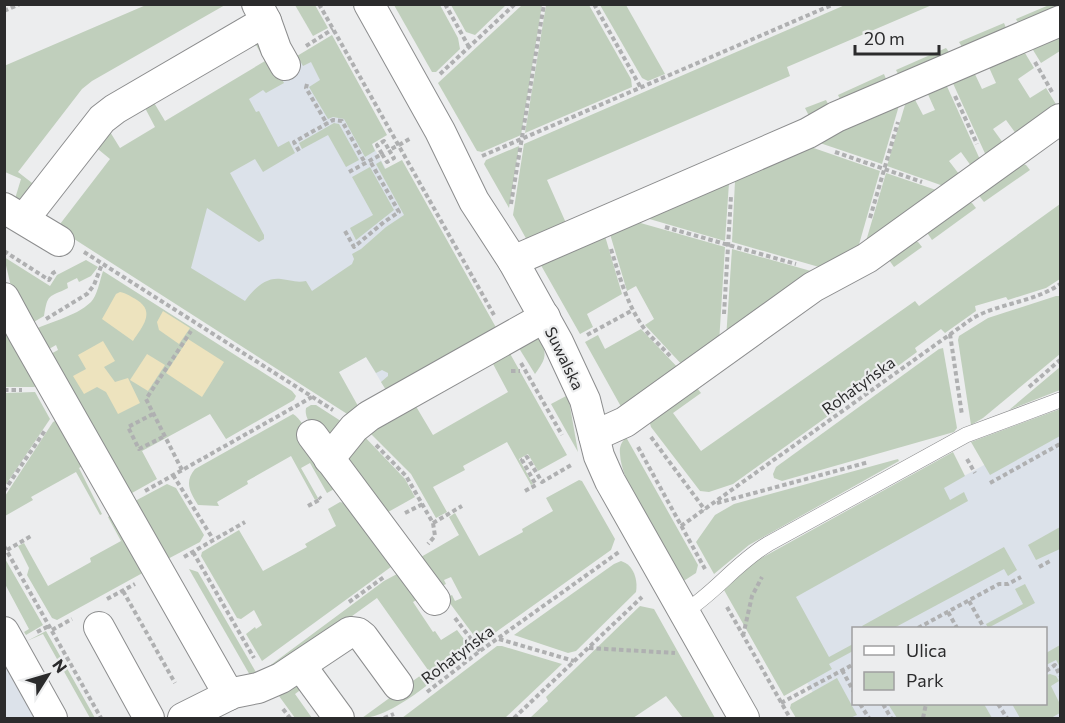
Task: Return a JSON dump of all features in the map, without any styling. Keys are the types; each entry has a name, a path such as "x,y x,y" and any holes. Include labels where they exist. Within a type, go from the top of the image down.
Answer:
{"street":[{"name":"Suwalska","path":"369,4 440,131 474,201 513,261 544,317 578,382 589,413 599,456 610,481 744,718"},
{"path":"59,242 12,219 106,115 261,13 276,49 296,73"},
{"path":"513,261 796,138 836,117 1060,21"},
{"path":"594,436 634,415 813,287 867,258 989,170 1058,107"},
{"path":"6,302 229,695"},
{"path":"435,600 320,447 369,416 544,317"},
{"path":"99,627 149,718"},
{"path":"183,718 229,695 269,684 301,666 350,632 356,632 363,637 407,697"},
{"path":"5,634 52,718"},
{"path":"301,666 339,718"}],"lane":[{"path":"684,612 741,562 761,548 966,435 1060,400"}],"path":[{"path":"4,11 20,4"},
{"path":"320,4 496,318"},
{"path":"445,4 469,47"},
{"path":"432,81 514,4"},
{"path":"511,206 544,4"},
{"path":"594,4 613,43 641,88"},
{"path":"476,159 834,4"},
{"path":"1020,38 1058,107"},
{"path":"944,71 989,170"},
{"path":"296,73 327,124"},
{"path":"869,222 908,86"},
{"path":"299,151 294,142 333,120 342,121 365,164"},
{"path":"796,138 956,194"},
{"path":"384,141 394,159 387,162 382,154 377,145 384,141"},
{"path":"389,150 399,145"},
{"path":"349,172 382,154"},
{"path":"345,231 354,247 384,222 399,213 370,161"},
{"path":"722,352 733,165"},
{"path":"603,222 625,294 633,310 642,326 689,376"},
{"path":"664,226 835,274"},
{"path":"59,242 71,244 357,425 406,476 434,523 436,530 432,541 406,560"},
{"path":"22,333 87,294 94,285 102,264"},
{"name":"Rohatyńska","path":"681,526 982,313 1045,293 1060,284"},
{"path":"595,331 633,310"},
{"path":"182,470 146,399 191,331"},
{"path":"950,334 966,435"},
{"path":"115,494 173,475 312,397"},
{"path":"4,491 63,403"},
{"path":"153,414 128,427 139,449 165,436"},
{"path":"634,415 705,510"},
{"path":"990,483 1060,444"},
{"path":"536,485 522,460 527,457 542,482"},
{"path":"713,504 872,461"},
{"path":"525,491 577,462"},
{"path":"173,475 213,539"},
{"path":"434,523 462,507"},
{"path":"234,528 245,522"},
{"path":"31,536 6,548 101,718"},
{"name":"Rohatyńska","path":"393,718 407,697 480,651 625,548"},
{"path":"193,552 275,698 290,718"},
{"path":"1039,567 1052,560"},
{"path":"743,636 753,596 763,576"},
{"path":"923,627 999,584 1008,584 1021,577"},
{"path":"715,586 790,718"},
{"path":"514,718 649,590"},
{"path":"123,591 175,683"},
{"path":"435,600 449,610 480,651"},
{"path":"969,601 983,627"},
{"path":"948,612 956,627"},
{"path":"498,638 574,661"},
{"path":"588,648 679,654"},
{"path":"781,703 852,665"},
{"path":"1047,670 1055,666 1060,676"},
{"path":"842,670 852,687"},
{"path":"861,705 869,718"}],"shaded area":[{"path":"317,46 480,337 386,390 366,357 339,372 80,231 137,152"},
{"path":"1060,423 1060,718 827,718 756,591"},
{"path":"5,664 35,718 5,718"}],"green space":[{"path":"146,5 225,5 92,81 82,89 18,172 36,186 23,203 14,202 21,179 5,172 4,66"},
{"path":"295,5 315,5 328,28 313,36"},
{"path":"394,5 440,5 458,38 460,49 436,72 432,72"},
{"path":"451,5 506,5 475,35 466,32"},
{"path":"522,5 542,5 521,135 482,152 477,151 438,83"},
{"path":"546,5 589,5 631,79 632,87 525,133"},
{"path":"600,5 626,5 665,74 648,81 642,78"},
{"path":"845,5 932,5 787,67 790,76 547,180 566,223 528,242 513,215 524,144"},
{"path":"1049,5 1060,5 1060,13 1026,27 1018,23 1016,19"},
{"path":"1004,23 1006,28 962,47 959,42"},
{"path":"1060,32 1060,51 1041,63 1030,45"},
{"path":"332,35 387,135 372,144 375,151 365,157 344,119 333,117 328,119 309,87 320,80 311,62 303,66 297,56"},
{"path":"261,42 284,83 266,93 263,90 249,99 256,112 259,111 278,147 289,141 295,153 263,172 255,159 230,173 264,235 264,239 259,242 207,208 191,268 245,301 260,285 275,279 306,281 312,291 352,264 354,259 352,254 404,215 376,164 381,161 385,169 402,160 498,331 355,419 57,228 110,159 93,145 107,127 120,148 155,127 144,106 153,101 165,121 265,61 256,43","holes":["366,357 376,373 382,370 388,373 388,376 381,382 386,390 358,406 339,372"]},
{"path":"946,48 949,52 898,74 896,70"},
{"path":"1022,48 1034,68 1018,79 1030,98 1046,88 1059,109 1019,138 1006,120 993,129 1006,147 988,160 951,79 973,70 982,89 996,83 987,63"},
{"path":"884,74 886,79 840,99 838,95"},
{"path":"945,82 982,164 974,170 961,152 949,161 962,178 949,188 887,166 907,98 913,96 923,115 935,110 926,90"},
{"path":"826,100 828,104 809,116 805,108"},
{"path":"900,102 882,164 811,140"},
{"path":"334,123 339,124 359,160 346,167 328,135 302,149 299,143"},
{"path":"805,145 880,171 856,255 833,271 732,242 735,181"},
{"path":"519,146 509,208 484,164 486,160"},
{"path":"1015,161 1026,165 1030,170 984,202 980,197 980,187"},
{"path":"370,167 394,210 356,240 350,228 373,215 352,177"},
{"path":"886,173 942,192 864,248"},
{"path":"729,183 725,241 646,218"},
{"path":"962,200 972,203 976,208 932,240 928,234 927,225"},
{"path":"1060,204 1060,279 1046,288 1008,300 1006,297 975,306 976,311 945,333 941,329 915,348 917,352 883,377 880,373 854,392 856,396 733,484 709,492 700,491 651,427 649,420 697,388 701,393 673,413 701,451 915,301 919,306"},
{"path":"637,222 725,247 719,343 685,368 645,325 654,319 636,286 627,291 610,234"},
{"path":"605,236 622,294 587,314 593,327 580,334 538,260"},
{"path":"907,239 918,242 922,247 894,267 889,260"},
{"path":"732,249 818,273 726,339"},
{"path":"4,257 50,286 57,275 86,260 98,267 91,276 79,282 77,278 67,283 68,288 50,297 44,316 27,326 13,295"},
{"path":"103,271 292,391 296,396 294,400 226,439 210,414 142,451 157,479 123,498 45,357 58,350 56,345 42,353 30,332 69,316 91,302 97,292"},
{"path":"1060,296 1060,354 983,418 971,425 959,336 988,318"},
{"path":"4,317 41,383 34,387 5,387"},
{"path":"641,329 681,371 624,412 585,342 598,335 605,349"},
{"path":"539,335 544,356 535,374 517,345"},
{"path":"943,348 957,428 954,432 782,481 774,478 776,467"},
{"path":"508,350 567,455 538,471 528,454 519,459 533,484 531,485 507,442 463,466 465,470 433,487 447,512 436,518 411,474 365,428 411,398 433,435 508,392 492,362"},
{"path":"1060,367 1060,390 1009,410"},
{"path":"35,392 50,419 5,486 5,393"},
{"path":"568,395 578,452 551,404"},
{"path":"316,405 347,425 331,447 307,419 306,408"},
{"path":"1060,409 1060,436 990,475 971,442"},
{"path":"293,414 310,436 336,488 327,493 310,463 301,468 318,498 315,500 291,456 247,481 248,484 217,502 219,506 198,505 189,483 195,469"},
{"path":"61,418 89,462 79,468 102,514 100,515 76,472 31,497 33,500 5,516 5,496 53,422"},
{"path":"361,433 405,479 415,497 381,516 338,455"},
{"path":"626,437 698,565 696,573 682,582 645,518 628,483 622,467 620,451 621,444"},
{"path":"953,452 965,476 944,488 950,500 964,492 968,501 796,597 829,657 852,645 852,652 829,664 832,669 784,696 724,590 756,561"},
{"path":"898,459 899,461 749,545 714,574 696,542 715,515 734,504"},
{"path":"579,480 582,481 615,539 611,550 482,642 478,641 446,598 452,595 455,601 462,598 451,577 444,580 446,584 438,588 421,557 459,535 449,517 455,513 479,556 523,532 522,529 553,511 546,498"},
{"path":"167,484 176,488 204,535 200,542 162,562 135,501"},
{"path":"340,502 355,506 395,564 262,661 246,634 262,625 254,610 241,619 237,618 201,556 202,552 239,530 263,571 307,547 305,544 336,526 328,509"},
{"path":"111,515 148,570 57,620 52,618 27,575 29,568 18,546 24,543 48,586 91,562 90,558 121,541 108,517"},
{"path":"1060,527 1060,549 1036,560 1028,545"},
{"path":"1004,547 1017,570 1008,576 1004,569 896,627 862,626"},
{"path":"4,557 43,625 26,635 24,632 29,629 5,584"},
{"path":"621,561 632,569 636,592 576,651 568,653 514,635 614,564"},
{"path":"189,569 198,572 261,681 255,684"},
{"path":"397,574 423,596 413,602 441,640 457,630 470,647 470,651 418,692 389,710 362,718 428,670 377,598 269,676 264,670 384,581"},
{"path":"1025,584 1035,603 988,627 986,624 1023,604 1015,589"},
{"path":"640,606 654,609 715,718 683,718 666,696 633,718 530,718 548,701 546,697"},
{"path":"46,631 95,718 90,718 43,634 27,641"},
{"path":"1060,645 1060,667 1056,660 1047,664 1047,652"},
{"path":"497,646 562,664 505,718 402,718"},
{"path":"1047,675 1056,676 1059,681 1051,686 1060,704 1060,713 1051,718 1020,718 1013,705 1047,705"},
{"path":"837,678 857,715 850,718 796,718 790,708 791,704"},
{"path":"297,684 303,688 295,694 312,718 295,718 279,696"},
{"path":"889,705 985,705 992,718 897,718"}],"sand":[{"path":"120,292 137,300 146,310 145,320 133,341 102,319 116,294"},
{"path":"163,311 190,328 179,344 159,330 157,322"},
{"path":"188,339 224,362 202,397 166,373"},
{"path":"103,341 115,361 104,367 115,382 128,378 140,403 118,414 106,392 97,387 84,394 73,376 86,369 78,355"},
{"path":"147,354 165,365 148,391 130,380"}]}
